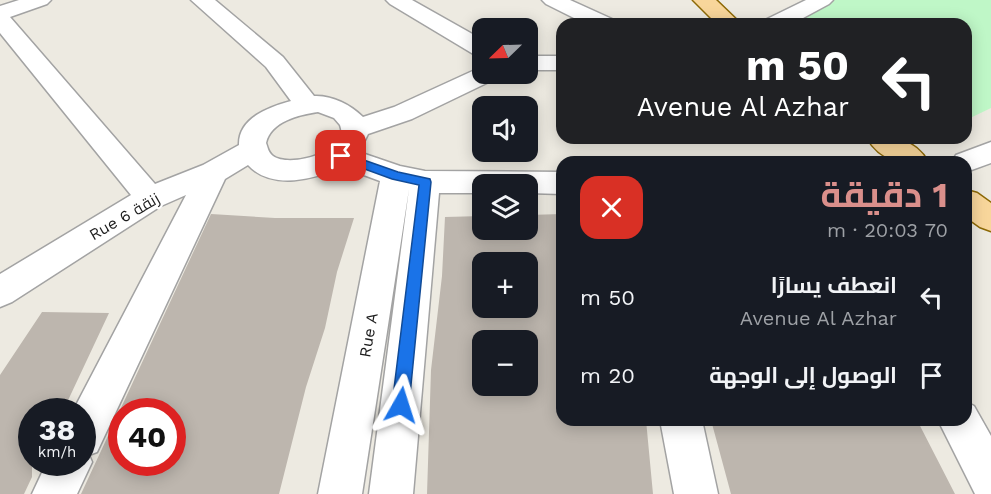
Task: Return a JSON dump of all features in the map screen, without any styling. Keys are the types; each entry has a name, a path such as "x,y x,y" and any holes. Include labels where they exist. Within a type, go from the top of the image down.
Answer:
{"main road":[{"path":"704,0 724,18"},
{"path":"889,144 906,156"},
{"path":"972,205 991,219"}],"street":[{"path":"0,13 40,0"},
{"path":"202,0 282,70 299,88 306,105"},
{"path":"397,0 472,44"},
{"path":"554,0 592,18"},
{"path":"786,18 822,0"},
{"path":"0,19 150,198"},
{"path":"538,63 556,63"},
{"path":"355,129 403,114 472,81"},
{"path":"306,105 327,106 345,112 352,119 355,129 354,138 341,156 325,165 307,170 288,171 270,168 259,160 253,150 252,140 266,121 278,113 306,105"},
{"name":"Rue 6 زنقة","path":"0,292 150,198 213,172 253,150"},
{"path":"972,160 991,152"},
{"path":"341,156 411,179 556,183"},
{"path":"96,409 213,172"},
{"path":"391,494 411,179"},
{"name":"Rue A","path":"340,494 411,179"},
{"path":"682,426 696,494"},
{"path":"962,426 991,479"},
{"path":"54,494 63,476"}],"green space":[{"path":"832,0 991,0 991,108 972,117 972,18 795,18"}],"building":[{"path":"211,214 275,218 354,218 337,272 325,328 306,387 279,494 81,494 89,476 96,476 96,462 108,436 108,476 186,476 186,398 126,398"},
{"path":"556,214 556,426 647,426 653,494 427,494 431,370 442,276 445,217 472,216 472,240 538,240 538,215"},
{"path":"42,312 109,313 69,398 18,398 18,476 32,476 24,494 0,494 0,375"},
{"path":"713,426 920,426 955,494 731,494"}],"route":[{"path":"341,156 396,176 425,182 401,405"}]}
